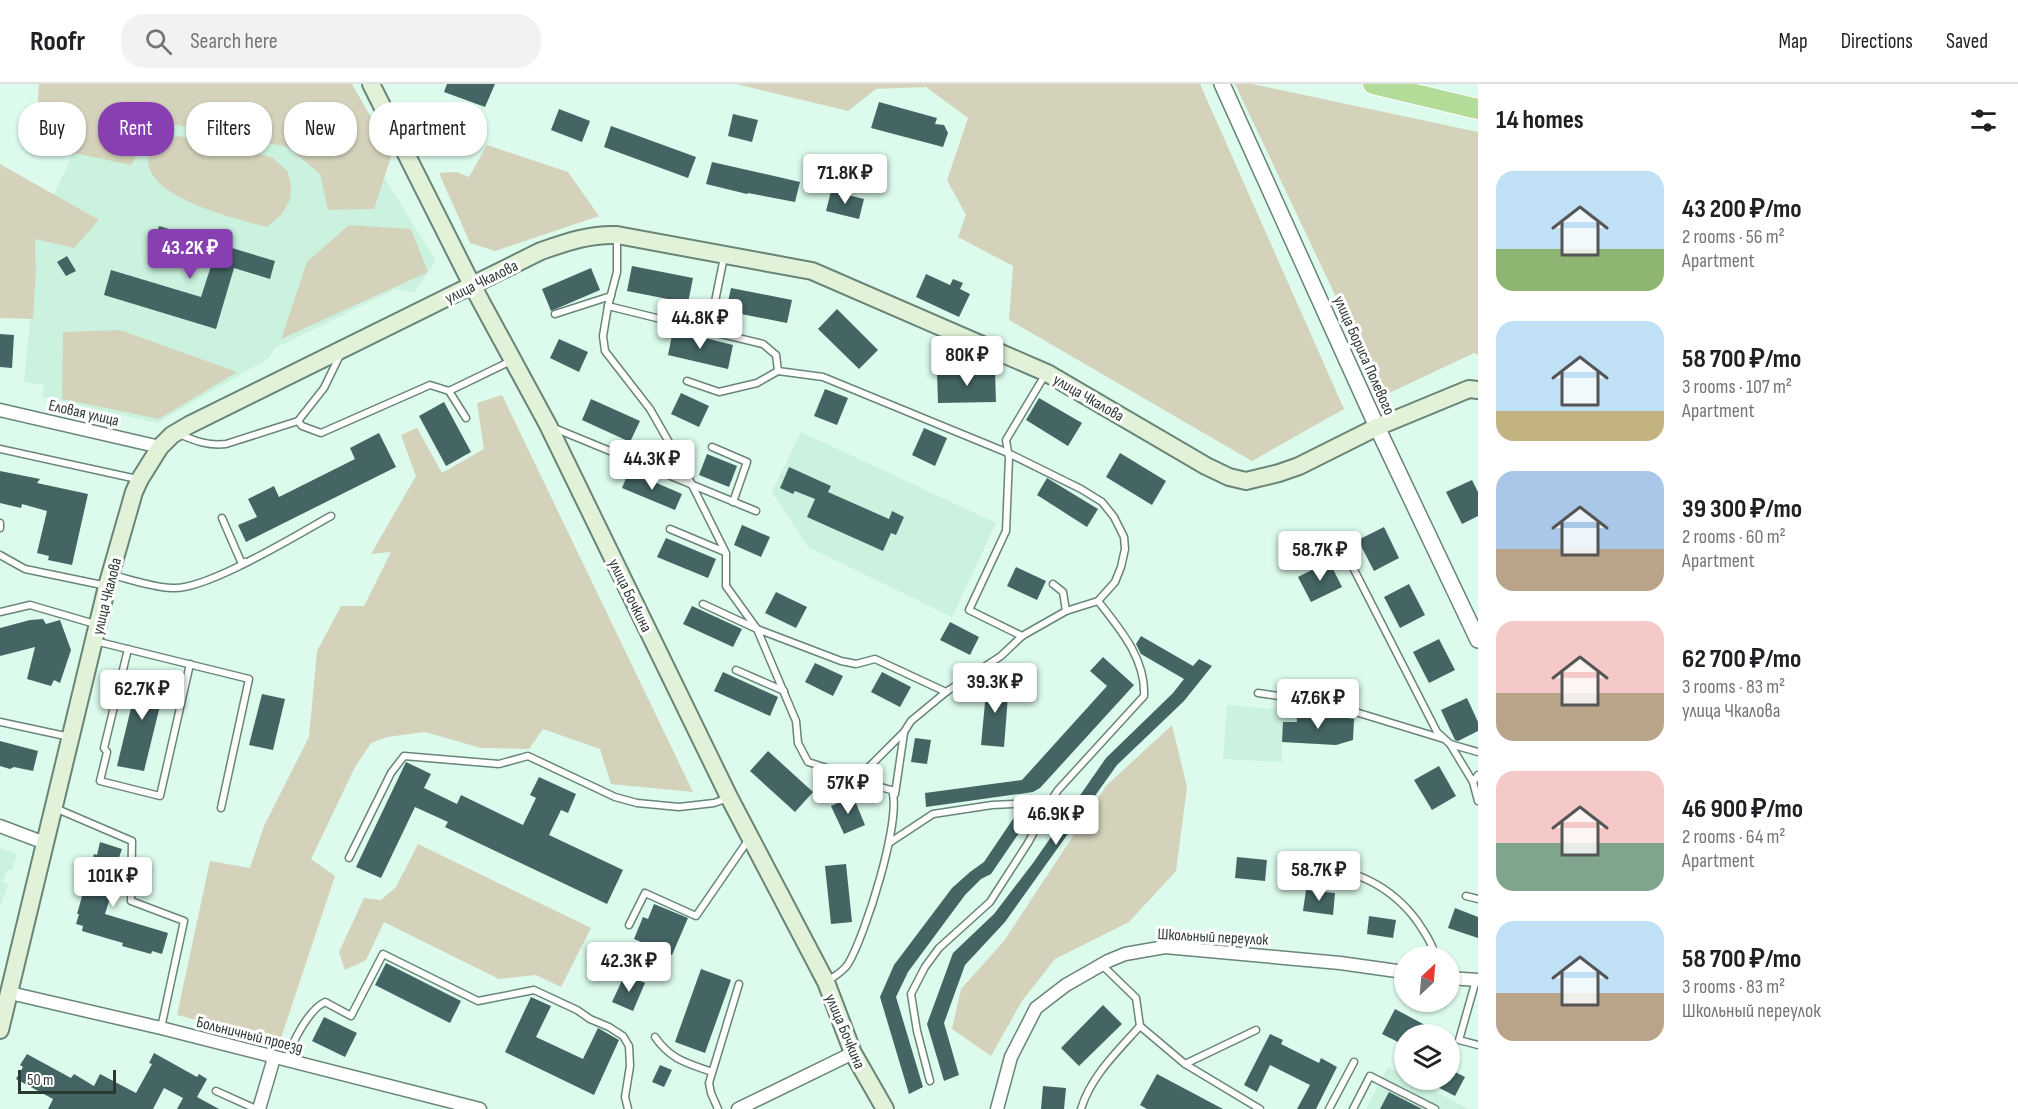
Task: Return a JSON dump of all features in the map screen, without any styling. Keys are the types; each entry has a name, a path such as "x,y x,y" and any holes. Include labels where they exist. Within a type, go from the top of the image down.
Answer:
{"highway":[{"path":"1372,84 1478,109"}],"main road":[{"name":"улица Бочкина","path":"371,84 472,285 548,425 729,797 826,982 853,1053 885,1109"},
{"name":"улица Чкалова","path":"0,1030 109,580 140,479 160,447 176,433 541,251 575,239 600,234 617,235 812,271 1047,373 1206,466 1229,477 1246,480 1299,466 1377,427 1470,389 1478,390"}],"street":[{"name":"улица Бориса Полевого","path":"1222,84 1377,427 1478,640"},
{"name":"Еловая улица","path":"0,410 160,447"},
{"path":"0,826 45,843"},
{"name":"Школьный переулок","path":"997,1109 1011,1057 1036,1008 1066,984 1101,964 1125,954 1166,947 1340,963 1394,971"},
{"path":"1460,979 1477,980"},
{"name":"Больничный проезд","path":"10,993 161,1028 480,1109"},
{"path":"738,1109 853,1053"},
{"path":"257,1109 280,1059"}],"lane":[{"path":"617,235 617,272 603,336 605,351 650,410 682,465 726,553 726,586 757,629 796,721 798,743 808,762 833,770 858,773 869,766 904,732 911,721 946,692 1001,657 1022,636 1066,612 1098,601 1115,582 1125,549 1124,537 1114,517 1102,502 1081,489 1008,453 823,377 778,371 757,383 719,392 687,381"},
{"path":"709,331 724,255"},
{"path":"555,314 611,296"},
{"path":"608,306 763,344 776,355 778,371"},
{"path":"176,433 194,441 215,446 236,442 298,421 324,388 343,349"},
{"path":"449,391 513,360"},
{"path":"1022,636 969,610 1006,531 1008,453 1006,440 1047,373"},
{"path":"298,421 303,426 321,433 430,385 449,391 466,418"},
{"path":"548,425 756,511"},
{"path":"712,447 747,462 733,502"},
{"path":"0,449 140,479"},
{"path":"0,555 25,569 172,588 183,587 200,583 242,564 331,516"},
{"path":"222,519 242,564"},
{"path":"0,523 0,528"},
{"path":"670,529 726,553"},
{"path":"1343,548 1437,732 1450,744 1473,782 1478,801"},
{"path":"1053,584 1063,592 1066,612"},
{"path":"930,1081 910,994 925,967 939,948 990,902 1028,843 1058,790 1144,696 1145,683 1131,644 1098,601"},
{"path":"702,604 757,629 842,661 856,663 875,659 946,692"},
{"path":"0,612 30,605 128,649 249,679 221,808"},
{"path":"128,649 104,748 107,752 100,781 160,796 190,664"},
{"path":"736,670 784,691"},
{"path":"1258,693 1326,703 1444,739"},
{"path":"0,722 71,737"},
{"path":"826,982 847,966 862,934 889,843 904,732"},
{"path":"1450,744 1478,752"},
{"path":"349,858 390,772 404,756 499,764 528,756 615,797 637,803 679,807 714,803 729,797"},
{"path":"858,773 857,778 869,781 880,788 892,790 894,798"},
{"path":"1473,782 1478,775"},
{"path":"889,843 933,814 992,804 1050,802"},
{"path":"55,808 132,841 131,901 184,921 161,1028"},
{"path":"629,925 645,893 696,916 750,837"},
{"path":"1310,863 1355,875 1383,887 1406,906 1433,946"},
{"path":"1466,896 1478,899"},
{"path":"280,1059 290,1049 317,1006 325,1002 351,1016 383,954 478,1001 534,990 609,1027 623,1036 628,1046 630,1066 625,1097 628,1109"},
{"path":"1101,964 1137,998 1140,1026 1185,1064 1260,1109"},
{"path":"1477,980 1460,1040 1478,1045"},
{"path":"718,1109 709,1083 739,984"},
{"path":"1081,1109 1085,1096 1100,1072 1140,1026"},
{"path":"1185,1064 1256,1030"},
{"path":"655,1037 664,1050 678,1060 712,1072"},
{"path":"1329,1109 1354,1062"},
{"path":"1353,1109 1370,1076 1436,1109"},
{"path":"216,1091 257,1109"}],"shaded area":[{"path":"39,84 352,84 369,114 369,156 391,156 374,209 328,210 320,174 299,156 357,156 357,102 284,102 284,146 272,144 272,102 186,102 186,127 174,124 174,102 98,102 98,156 136,156 131,165 86,156 86,102 38,102"},
{"path":"101,84 160,102 98,102 98,156 174,156 174,106 186,110 186,156 272,156 272,136 284,140 284,156 336,156 379,169 436,261 415,291 396,289 275,348 269,358 157,423 42,397 44,385 24,382 31,312 17,269 71,156 86,156 86,113 91,98"},
{"path":"736,84 1200,84 1344,409 1252,461 1009,320 1013,266 958,237 966,215 947,180 968,118 926,87 876,89 848,111"},
{"path":"1235,84 1252,84 1478,132 1478,355 1474,353 1383,396"},
{"path":"174,137 186,137 186,156 266,156 273,158 288,172 291,186 290,200 281,215 267,227 214,212 174,194 159,182 150,169 149,156 174,156"},
{"path":"487,145 568,172 599,216 495,251 470,243 439,173 456,172 469,177 481,156 487,156"},
{"path":"0,164 99,220 74,248 35,239 33,319 0,318"},
{"path":"349,225 411,229 428,272 281,339 307,262"},
{"path":"120,330 237,372 159,419 62,399 63,332"},
{"path":"502,395 693,792 611,784 600,749 543,729 529,749 481,748 425,732 387,737 371,743 355,767 311,859 335,876 280,1041 177,1015 210,861 250,868 264,826 309,737 317,651 341,606 364,606 391,552 371,554 416,476 401,435 417,428 442,473 484,449 477,403"},
{"path":"801,432 996,523 952,617 808,547 772,492"},
{"path":"1227,705 1354,719 1353,740 1336,745 1282,742 1282,762 1223,759"},
{"path":"1172,725 1187,787 1176,871 1129,922 1055,959 1022,1001 991,1056 952,1029 961,989 1004,941 1106,786"},
{"path":"418,844 591,928 561,987 536,975 499,979 384,922 366,960 345,970 339,952 364,898 381,900 396,887"},
{"path":"0,848 17,854 12,870 7,870 3,882 8,884 0,907"},
{"path":"1388,1067 1394,1070 1394,1090 1432,1090 1469,1109 1366,1109"}],"building":[{"path":"447,84 495,84 487,102 471,102 444,92"},
{"path":"879,102 937,118 935,124 944,125 948,133 943,147 871,128"},
{"path":"559,109 590,121 582,142 551,130"},
{"path":"733,114 758,120 752,142 728,136"},
{"path":"611,126 696,157 688,178 604,147"},
{"path":"712,162 800,182 795,202 706,184"},
{"path":"831,191 864,199 859,219 826,211"},
{"path":"159,226 275,261 270,279 234,268 216,329 104,295 111,270 201,297 212,263 153,245"},
{"path":"67,256 76,271 66,276 57,262"},
{"path":"632,266 693,278 688,303 627,291"},
{"path":"591,268 600,290 551,311 542,289"},
{"path":"926,274 950,285 953,279 963,283 960,289 970,294 959,317 916,297"},
{"path":"731,288 792,300 787,323 726,311"},
{"path":"837,309 878,350 859,369 818,329"},
{"path":"673,330 733,345 728,369 668,355"},
{"path":"0,334 14,335 12,368 0,367"},
{"path":"559,339 588,352 579,372 550,358"},
{"path":"995,371 996,402 938,403 937,373"},
{"path":"825,389 848,398 837,425 814,416"},
{"path":"681,393 709,406 699,427 671,414"},
{"path":"1039,398 1082,423 1068,446 1026,420"},
{"path":"591,399 640,421 630,442 582,420"},
{"path":"444,402 471,452 446,466 419,416"},
{"path":"924,428 947,438 935,466 912,455"},
{"path":"379,433 396,467 246,542 238,525 257,517 248,499 274,486 279,497 355,459 350,448"},
{"path":"1120,453 1166,481 1152,505 1106,477"},
{"path":"707,454 737,466 729,487 699,475"},
{"path":"789,467 831,486 828,492 889,519 892,511 904,517 896,535 891,533 883,551 807,517 815,499 795,491 793,494 780,488"},
{"path":"0,471 40,479 37,483 88,494 72,565 48,560 49,556 37,553 47,511 22,504 21,508 0,503"},
{"path":"629,471 682,494 675,510 622,488"},
{"path":"1047,478 1098,509 1087,527 1037,495"},
{"path":"1472,480 1478,492 1478,516 1462,524 1446,492"},
{"path":"742,525 770,537 761,557 734,545"},
{"path":"1384,527 1399,558 1374,571 1358,540"},
{"path":"666,538 716,559 708,578 657,557"},
{"path":"1329,561 1342,587 1311,602 1298,577"},
{"path":"1016,567 1046,581 1037,600 1007,586"},
{"path":"1409,584 1425,615 1400,628 1384,597"},
{"path":"776,592 807,607 796,628 765,613"},
{"path":"692,606 742,629 733,647 683,624"},
{"path":"43,619 46,624 60,620 71,650 60,683 54,680 51,686 27,679 35,647 0,656 0,628"},
{"path":"950,622 979,637 970,655 940,640"},
{"path":"1141,636 1193,666 1199,659 1212,666 1184,701 1117,765 1005,922 965,965 944,1023 959,1075 944,1081 927,1024 953,953 994,914 1033,863 1106,758 1173,693 1184,679 1141,654 1136,644"},
{"path":"1439,639 1455,670 1429,683 1413,652"},
{"path":"1103,657 1134,685 1040,788 1033,792 926,807 925,793 1022,780 1107,686 1090,671"},
{"path":"815,663 843,676 833,696 805,682"},
{"path":"140,671 167,677 144,771 117,766"},
{"path":"723,672 778,697 770,716 714,691"},
{"path":"882,672 911,687 900,707 871,692"},
{"path":"987,681 1009,683 1004,747 981,745"},
{"path":"262,694 285,699 273,750 249,745"},
{"path":"1467,698 1478,722 1478,731 1458,741 1455,740 1441,710"},
{"path":"1296,711 1354,719 1353,740 1336,745 1282,742 1283,722 1297,722"},
{"path":"915,738 931,740 927,764 911,762"},
{"path":"0,741 38,751 33,771 0,766"},
{"path":"768,751 813,792 795,812 750,771"},
{"path":"406,762 431,774 424,788 457,804 461,795 523,825 536,798 530,795 539,777 576,794 568,813 561,810 549,835 623,870 607,904 445,827 448,822 415,807 381,878 356,867"},
{"path":"1439,766 1456,796 1432,810 1414,780"},
{"path":"853,796 865,825 844,834 831,806"},
{"path":"1019,810 1030,817 991,874 981,879 965,895 908,972 896,997 923,1087 909,1094 880,997 894,965 952,888 984,862"},
{"path":"100,842 122,849 109,886 113,888 105,914 168,933 162,954 152,951 151,954 122,946 123,943 82,931 83,926 76,924 94,854 97,855"},
{"path":"1237,857 1267,860 1265,881 1235,878"},
{"path":"846,864 852,922 831,924 825,866"},
{"path":"1306,890 1335,893 1333,915 1303,911"},
{"path":"654,904 688,918 672,955 634,939 643,917 648,919"},
{"path":"1455,908 1478,917 1478,938 1448,928"},
{"path":"1369,916 1396,920 1393,938 1367,934"},
{"path":"386,963 461,1001 450,1023 375,985"},
{"path":"701,969 731,980 705,1053 675,1042"},
{"path":"625,974 645,983 633,1011 612,1002"},
{"path":"531,997 551,1006 536,1037 583,1059 598,1028 619,1040 594,1095 505,1052"},
{"path":"1103,1005 1122,1024 1079,1066 1061,1048"},
{"path":"1394,1011 1423,1024 1394,1024 1394,1040 1382,1034"},
{"path":"324,1017 357,1033 345,1057 312,1041"},
{"path":"1270,1034 1283,1040 1281,1044 1319,1063 1321,1058 1337,1067 1316,1109 1297,1109 1310,1085 1270,1065 1257,1092 1244,1085"},
{"path":"154,1053 197,1077 199,1074 207,1079 197,1097 219,1109 177,1109 183,1098 164,1088 153,1109 48,1109 53,1099 16,1079 23,1067 20,1065 27,1054 71,1078 74,1074 94,1086 100,1074 136,1093 152,1064 149,1063"},
{"path":"660,1065 672,1070 664,1087 652,1082"},
{"path":"1157,1074 1223,1109 1147,1109 1140,1105"},
{"path":"1460,1074 1465,1077 1460,1086"},
{"path":"1043,1086 1066,1088 1064,1109 1041,1109"},
{"path":"1443,1090 1458,1090 1455,1096"},
{"path":"1389,1092 1422,1109 1380,1109"}]}
